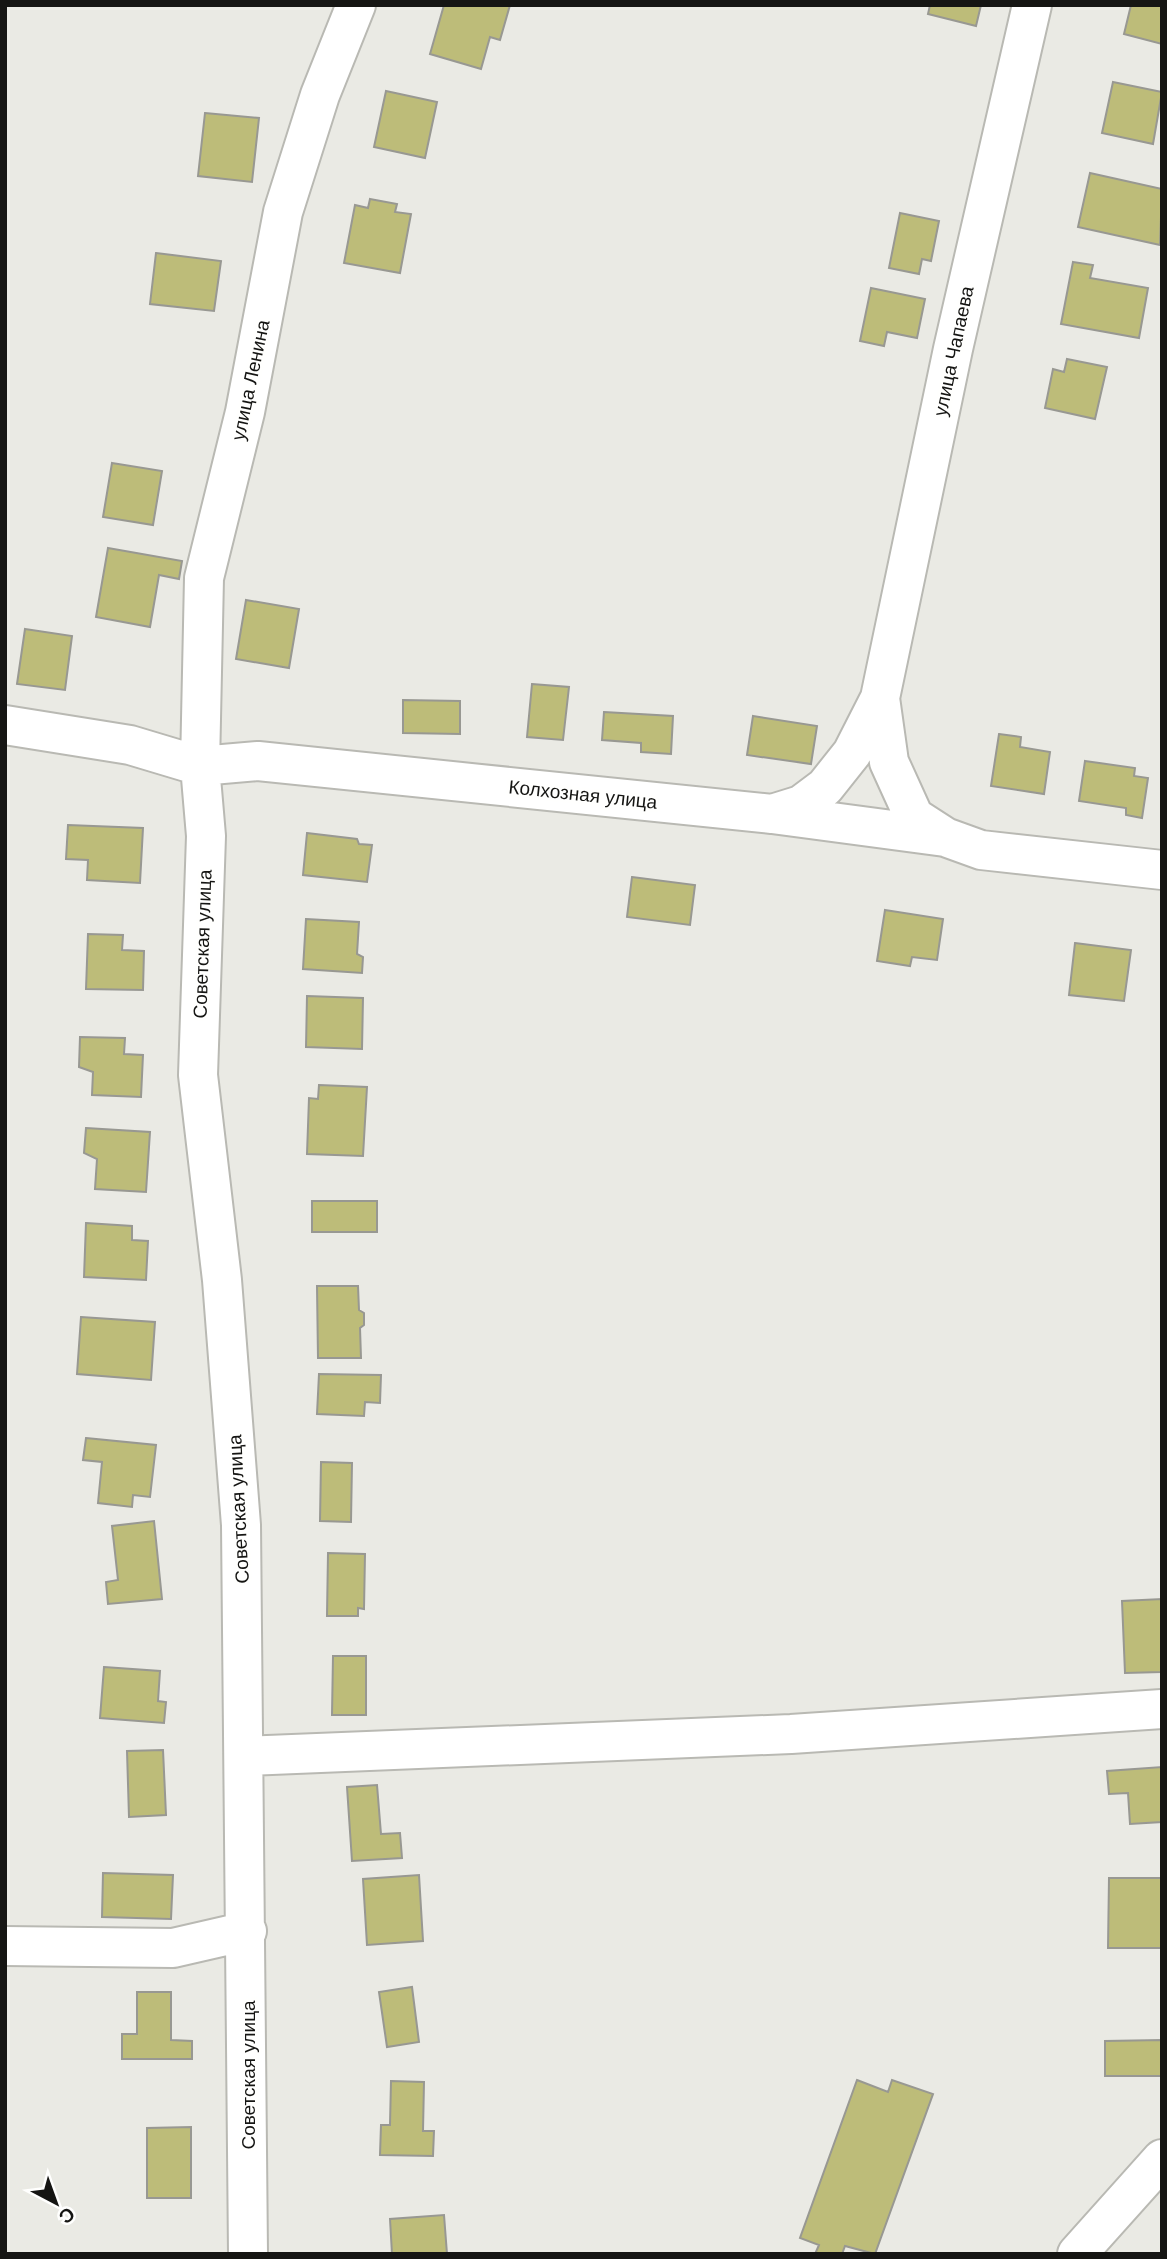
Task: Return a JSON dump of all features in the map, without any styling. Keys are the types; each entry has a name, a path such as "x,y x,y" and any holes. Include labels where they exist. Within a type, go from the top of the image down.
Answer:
{"street":[{"name":"улица Ленина","path":"200,766 204,578 245,412 284,212 320,95 356,5"},
{"name":"улица Чапаева","path":"772,814 801,805 825,787 852,753 880,698 953,349 1032,5"},
{"name":"улица Чапаева","path":"880,698 889,762 914,817 945,837"},
{"name":"Колхозная улица","path":"5,725 130,745 200,766 258,761 772,814 945,837 981,850 1162,870"},
{"name":"Советская улица","path":"200,766 206,836 198,1075 222,1280 241,1525 247,1931 248,2254"},
{"path":"245,1756 791,1734 1144,1709"},
{"path":"5,1946 173,1948 247,1931"},
{"path":"1077,2254 1162,2160"}],"building":[{"path":"444,5 510,5 500,40 490,37 481,69 430,54"},
{"path":"930,5 981,5 976,26 928,14"},
{"path":"1131,5 1162,5 1162,44 1124,34"},
{"path":"1113,82 1162,92 1153,144 1102,133"},
{"path":"386,91 437,102 425,158 374,147"},
{"path":"205,113 259,118 252,182 198,176"},
{"path":"1090,173 1162,189 1160,245 1078,227"},
{"path":"370,199 397,204 395,212 411,214 400,273 344,263 355,205 368,208"},
{"path":"900,213 939,221 931,261 922,259 919,274 889,268"},
{"path":"156,253 221,261 214,311 150,304"},
{"path":"1073,262 1093,265 1090,278 1148,288 1139,338 1061,324"},
{"path":"871,288 925,299 917,338 887,332 884,346 860,341"},
{"path":"1067,359 1107,367 1095,419 1045,408 1053,369 1064,372"},
{"path":"112,463 162,471 153,525 103,517"},
{"path":"108,548 182,561 179,579 159,575 150,627 96,617"},
{"path":"246,600 299,609 289,668 236,659"},
{"path":"25,629 72,636 65,690 17,684"},
{"path":"532,684 569,687 563,740 527,737"},
{"path":"403,700 460,701 460,734 403,733"},
{"path":"604,712 673,716 671,754 641,752 641,743 602,740"},
{"path":"753,716 817,726 811,764 747,755"},
{"path":"999,734 1021,737 1020,747 1050,752 1044,794 991,786"},
{"path":"1085,761 1135,768 1134,776 1148,778 1142,818 1126,815 1126,808 1079,801"},
{"path":"68,825 143,828 140,883 87,880 88,860 66,859"},
{"path":"307,833 357,839 359,844 372,845 367,882 303,875"},
{"path":"632,877 695,885 690,925 627,917"},
{"path":"885,910 943,919 937,960 912,957 910,966 877,961"},
{"path":"306,919 359,922 357,954 363,957 362,973 303,969"},
{"path":"88,934 123,935 122,950 144,951 143,990 86,989"},
{"path":"1075,943 1131,950 1124,1001 1069,995"},
{"path":"307,996 363,998 362,1049 306,1047"},
{"path":"80,1037 125,1038 124,1054 143,1055 141,1097 92,1095 93,1072 79,1067"},
{"path":"319,1085 367,1087 363,1156 307,1154 309,1098 318,1099"},
{"path":"86,1128 150,1132 146,1192 95,1189 97,1159 84,1153"},
{"path":"312,1201 377,1201 377,1232 312,1232"},
{"path":"86,1223 132,1226 132,1240 148,1241 146,1280 84,1277"},
{"path":"317,1286 358,1286 359,1310 364,1313 364,1325 360,1328 361,1358 318,1358"},
{"path":"81,1317 155,1322 151,1380 77,1374"},
{"path":"319,1374 381,1375 380,1403 365,1402 364,1416 317,1414"},
{"path":"86,1438 156,1445 150,1497 133,1495 132,1507 98,1503 102,1462 83,1460"},
{"path":"321,1462 352,1463 351,1522 320,1521"},
{"path":"154,1521 162,1599 108,1604 106,1582 118,1580 112,1526"},
{"path":"328,1553 365,1554 364,1609 358,1608 358,1616 327,1616"},
{"path":"1162,1599 1161,1672 1125,1673 1122,1601"},
{"path":"333,1656 366,1656 366,1715 332,1715"},
{"path":"104,1667 160,1671 158,1701 166,1702 164,1723 100,1718"},
{"path":"163,1750 166,1815 129,1817 127,1751"},
{"path":"1162,1767 1162,1822 1130,1824 1128,1793 1109,1794 1107,1771"},
{"path":"377,1785 381,1834 400,1833 402,1858 352,1861 347,1787"},
{"path":"103,1873 173,1875 171,1919 102,1917"},
{"path":"419,1875 423,1941 367,1945 363,1879"},
{"path":"1109,1878 1162,1878 1162,1948 1108,1948"},
{"path":"412,1987 419,2042 387,2047 379,1992"},
{"path":"137,1992 171,1992 171,2040 192,2041 192,2059 122,2059 122,2034 137,2034"},
{"path":"1162,2040 1162,2076 1105,2076 1105,2041"},
{"path":"857,2080 888,2092 892,2080 933,2094 875,2254 845,2246 842,2254 815,2254 819,2245 800,2238"},
{"path":"391,2081 424,2082 423,2131 434,2131 433,2156 380,2155 381,2125 390,2125"},
{"path":"191,2127 191,2198 147,2198 147,2128"},
{"path":"444,2215 447,2254 392,2254 390,2219"}]}
